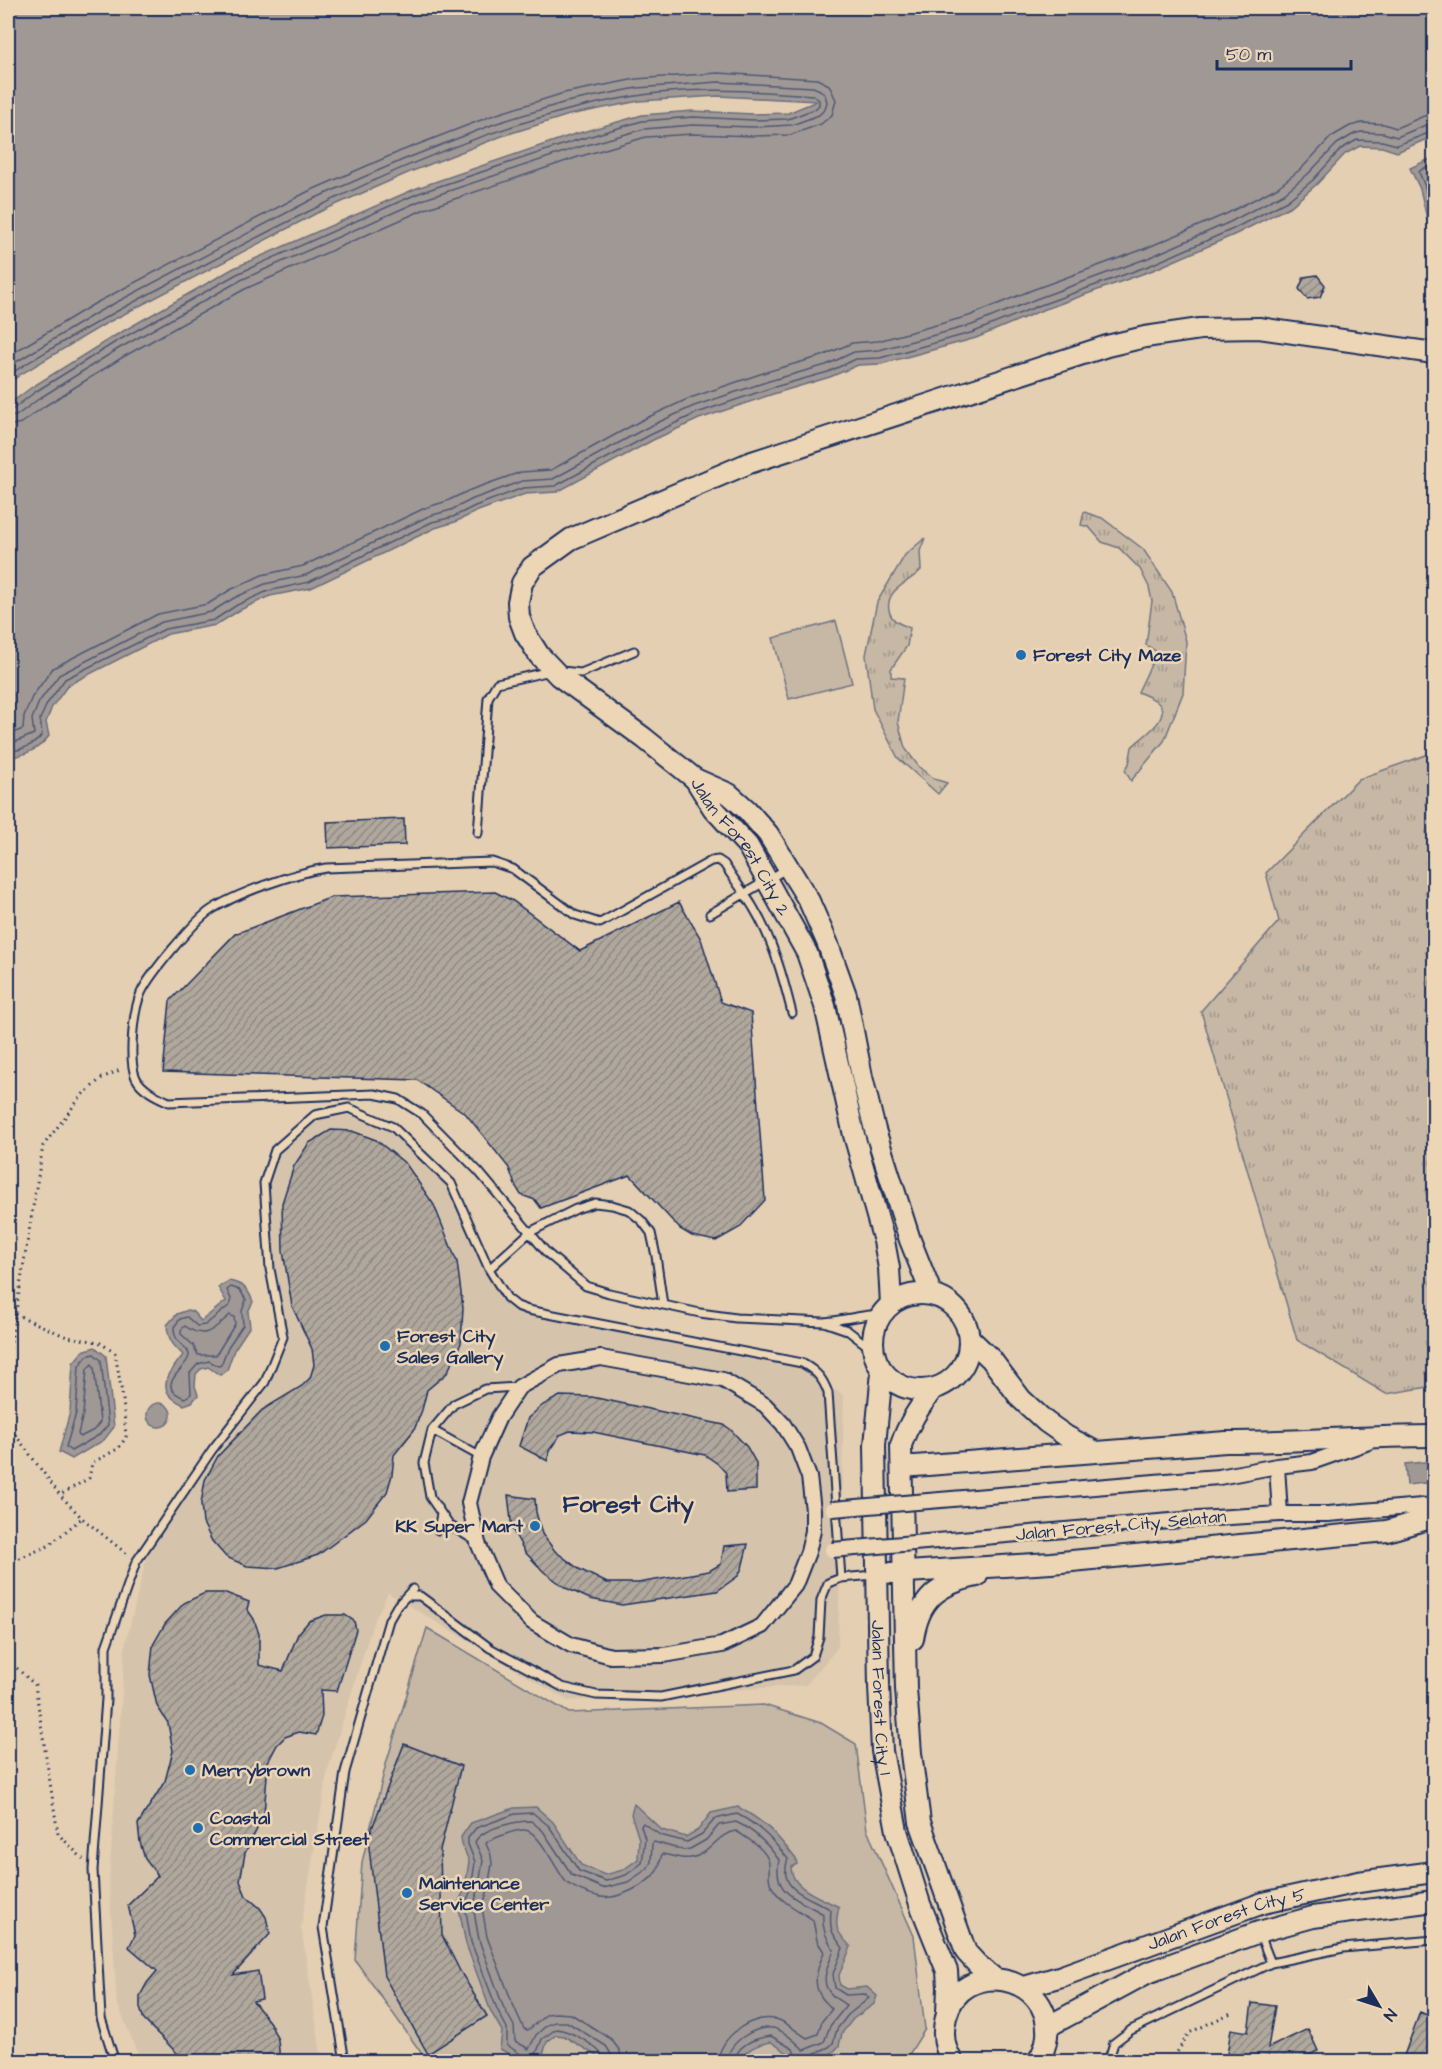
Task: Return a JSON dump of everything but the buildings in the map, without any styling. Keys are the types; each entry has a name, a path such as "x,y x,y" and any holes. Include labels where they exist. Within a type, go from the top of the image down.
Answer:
{"street":[{"path":"695,778 554,671 539,655 525,633 519,617 518,602 522,583 532,567 571,539 749,463 1107,346 1145,337 1200,329 1259,328 1433,354"},
{"name":"Jalan Forest City 2","path":"695,778 729,795 747,810 768,834 809,902 827,942 846,995 875,1130 909,1240 932,1295"},
{"name":"Jalan Forest City 2","path":"695,778 713,808 748,846 768,880 807,953 825,1006 854,1136 884,1241 889,1268 886,1309 873,1335 873,1350"},
{"path":"873,1350 882,1372 892,1382 918,1391 932,1390 956,1376 969,1352 969,1338 964,1320 953,1306 943,1299 932,1295 910,1295 886,1309"},
{"path":"969,1338 991,1359 1021,1399 1046,1422 1096,1452"},
{"path":"602,1358 723,1380 765,1405 783,1424 798,1448 809,1477 813,1510 813,1531 808,1552 795,1586 762,1626 722,1645 664,1654 611,1656 571,1645 532,1622 497,1587 478,1543 470,1503 481,1457 499,1417 519,1387 559,1365 602,1358"},
{"name":"Jalan Forest City 1","path":"882,1372 874,1445 882,1750 897,1831 920,1904 946,1971 948,1987 947,2012 943,2026 944,2042 953,2061"},
{"path":"904,1572 901,1445 905,1431 915,1413 932,1390"},
{"path":"813,1510 1219,1477 1312,1462 1388,1436"},
{"path":"902,1467 1226,1442 1434,1436"},
{"path":"1277,1466 1280,1514"},
{"name":"Jalan Forest City Selatan","path":"808,1552 1182,1520 1280,1514 1328,1514 1434,1505"},
{"path":"877,1574 1051,1563 1387,1531 1434,1517"},
{"path":"906,1689 916,1621 924,1604 937,1590 974,1576 1051,1563"},
{"name":"Jalan Forest City 1","path":"904,1572 906,1689 910,1753 920,1822 966,1952 995,1979"},
{"name":"Jalan Forest City 5","path":"1024,1987 1062,1976 1263,1903 1358,1882 1434,1872"},
{"name":"Jalan Forest City 5","path":"1047,2027 1147,1973 1259,1932 1313,1917 1434,1901"},
{"path":"947,2012 955,1998 966,1988 980,1981 995,1979 1010,1981 1024,1987 1036,1997 1044,2012 1047,2027 1046,2044 1039,2060"}],"lane":[{"path":"478,833 488,698 497,684 554,671 581,673 633,651"},
{"path":"792,1013 783,976 771,943 753,907 724,864 718,860 711,861 600,923 575,915 513,869 492,862 326,868 308,871 236,897 211,910 195,922 140,994 132,1037 132,1065 137,1080 151,1093 169,1102 374,1094 398,1100 422,1114 451,1142 548,1253 586,1287 663,1305 736,1318 824,1322 846,1320 886,1309"},
{"path":"710,914 788,868"},
{"path":"116,2061 101,2018 93,1870 106,1700 106,1647 136,1562 213,1450 265,1382 283,1337 270,1269 264,1184 275,1150 315,1116 349,1108 393,1127 451,1183 489,1269 507,1298 517,1306 802,1363 814,1370 824,1381 828,1393 841,1578"},
{"path":"489,1269 530,1232 576,1209 595,1203 612,1205 629,1210 651,1233 663,1305"},
{"path":"824,1322 847,1330 873,1350"},
{"path":"478,1543 449,1525 430,1497 424,1463 432,1430 454,1404 484,1389 519,1387"},
{"path":"432,1430 481,1457"},
{"path":"438,1530 441,1514"},
{"path":"407,1596 420,1596 490,1648 562,1687 596,1695 661,1697 794,1670 813,1656 819,1637 821,1600 828,1583 841,1578 877,1574"},
{"path":"345,2061 323,1927 345,1772 389,1620 413,1588"},
{"path":"1259,1932 1271,1963"},
{"path":"1108,2061 1114,2043 1131,2030 1271,1963 1343,1948 1434,1940"}],"path":[{"path":"8,1360 43,1146 82,1095 102,1078 132,1065"},
{"path":"15,1314 67,1337 99,1342 116,1353 126,1437 119,1448 92,1463 89,1478 60,1495"},
{"path":"8,1425 60,1495 82,1518 136,1562"},
{"path":"8,1563 48,1546 82,1518"},
{"path":"8,1660 35,1685 58,1834 93,1870"},
{"path":"1171,2061 1189,2032 1233,2012"}],"shaded area":[{"path":"349,1115 390,1132 448,1186 486,1275 504,1302 516,1311 801,1367 844,1396 838,1647 806,1685 568,1701 388,1593 373,1623 328,1769 301,1927 322,2061 141,2061 117,2003 109,1882 125,1646 150,1543 269,1387 288,1339 276,1272 269,1186 281,1150 318,1119"}],"green space":[{"path":"1084,512 1102,518 1143,549 1172,592 1186,641 1183,693 1164,741 1131,781 1125,770 1129,764 1132,747 1155,726 1162,714 1161,707 1156,701 1138,692 1157,652 1146,645 1152,601 1149,587 1140,569 1119,548 1102,542 1089,527 1081,525"},
{"path":"925,538 920,551 921,570 894,592 889,603 890,614 894,619 910,628 907,646 891,669 891,677 904,678 898,722 905,748 919,767 934,779 947,783 938,794 898,758 873,709 866,655 877,602 905,555"},
{"path":"836,621 852,683 789,699 773,638"},
{"path":"1434,752 1434,1386 1386,1394 1297,1340 1201,1011 1279,921 1266,873 1359,779"},
{"path":"427,1628 569,1713 764,1705 821,1723 856,1744 867,1830 914,1936 925,2029 905,2061 427,2061 355,1960 362,1862 386,1764"}],"water":[{"path":"8,8 1434,8 1434,136 1397,152 1382,147 1360,146 1345,154 1317,184 1291,206 1236,234 1153,270 1040,311 976,338 881,364 858,365 830,377 699,419 653,440 557,492 525,494 478,511 435,528 311,588 270,596 240,610 216,625 168,634 68,685 52,707 46,722 49,736 45,741 31,751 8,758 8,405 32,387 111,338 234,268 417,188 572,135 642,115 693,111 788,113 817,101 718,96 639,101 569,115 502,136 410,172 317,213 105,324 8,384"},
{"path":"1434,157 1434,248 1420,189 1410,168"},
{"path":"229,1281 244,1287 251,1297 253,1302 248,1312 250,1326 234,1350 227,1370 220,1375 208,1367 196,1374 195,1386 198,1395 192,1402 184,1405 174,1400 166,1388 166,1382 172,1369 183,1355 172,1342 167,1325 177,1314 188,1310 201,1321 226,1301 218,1287"},
{"path":"95,1347 106,1356 114,1427 104,1440 72,1459 59,1452 70,1412 73,1363 83,1351"},
{"path":"159,1403 168,1406 171,1415 168,1424 159,1427 150,1424 147,1415 150,1406"},
{"path":"1434,1461 1434,1482 1407,1485 1405,1464"},
{"path":"634,1804 662,1830 686,1837 698,1830 711,1813 738,1807 770,1829 796,1859 797,1864 791,1867 792,1875 802,1887 839,1907 838,1929 851,1947 839,1975 840,1985 847,1989 867,1987 877,1996 874,2004 853,2019 842,2033 839,2046 832,2053 809,2061 794,2061 789,2054 771,2042 753,2048 739,2061 600,2061 597,2056 564,2036 556,2035 547,2042 542,2057 536,2060 526,2061 500,2049 502,2031 491,2012 466,1944 458,1904 465,1888 469,1861 461,1837 471,1823 514,1808 536,1807 553,1822 581,1865 605,1875 623,1870 638,1859 639,1839 631,1814"}],"place":[{"name":"Forest City Maze","path":"1021,655"},
{"name":"Forest City Sales Gallery","path":"385,1346"},
{"name":"KK Super Mart","path":"535,1526"},
{"name":"Merrybrown","path":"190,1770"},
{"name":"Coastal Commercial Street","path":"198,1828"},
{"name":"Maintenance Service Center","path":"407,1893"}],"district":[{"name":"Forest City","path":"628,1504"}]}
